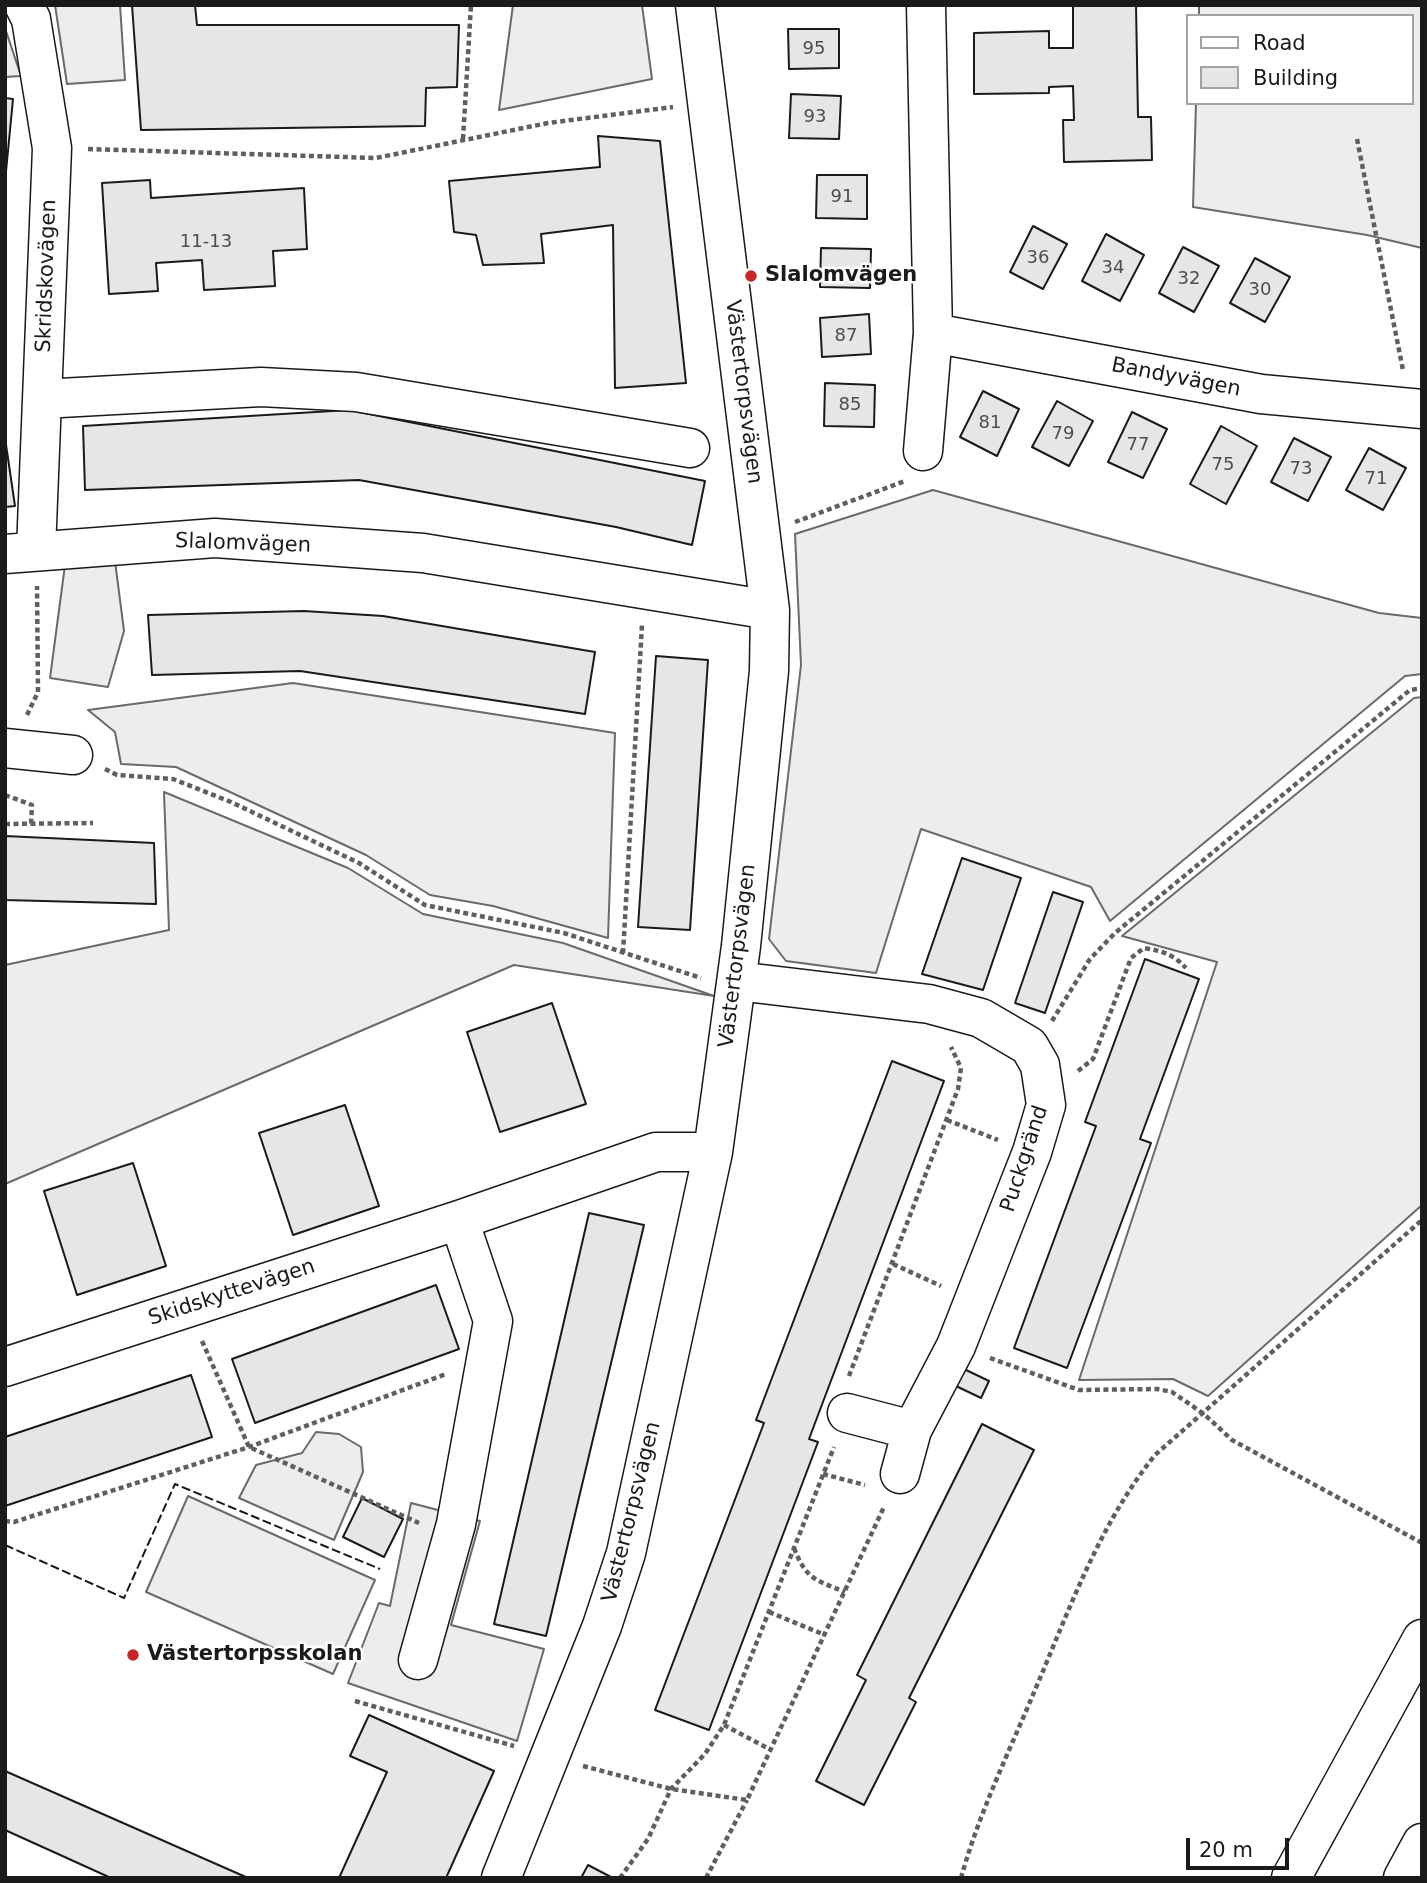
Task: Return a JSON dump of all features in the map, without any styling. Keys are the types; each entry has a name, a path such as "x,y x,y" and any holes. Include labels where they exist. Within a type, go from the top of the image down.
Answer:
{"main road":[{"name":"Skridskovägen","path":"21,552 42,399 52,148 31,19 24,5"},
{"name":"Västertorpsvägen","path":"500,1878 551,1758 626,1553 713,1152 737,981 769,671 770,610 695,5"},
{"path":"923,451 933,333 926,5"},
{"name":"Bandyvägen","path":"933,333 1261,394 1416,409"},
{"path":"42,399 261,387 356,392 690,448"},
{"name":"Slalomvägen","path":"21,552 215,538 423,553 770,610"},
{"path":"5,748 73,755"},
{"path":"737,981 929,1004 981,1017 1029,1046"},
{"name":"Puckgränd","path":"900,1474 912,1430 956,1346 1032,1152 1046,1105 1045,1083 1040,1065 1029,1046"},
{"name":"Skidskyttevägen","path":"5,1367 459,1220 656,1152 713,1152"},
{"path":"418,1660 456,1524 493,1321 459,1220"},
{"path":"847,1413 912,1430"},
{"path":"1291,1878 1422,1639"},
{"path":"1403,1878 1422,1843"}],"path":[{"path":"463,139 471,5"},
{"path":"52,148 376,158 548,122 706,103"},
{"path":"1357,139 1416,409"},
{"path":"762,535 908,480 923,451"},
{"path":"21,552 38,692"},
{"path":"623,953 644,590"},
{"path":"1029,1046 1048,1028 1090,960 1115,933 1410,690 1422,688"},
{"path":"73,755 117,775 173,779 231,802 359,863 425,905 564,933 691,977 737,981"},
{"path":"5,795 32,805 31,825"},
{"path":"5,824 93,823"},
{"path":"1045,1083 1080,1070 1093,1059 1131,958 1144,948 1164,951 1176,957 1186,968"},
{"path":"947,1120 1032,1152"},
{"path":"961,1878 985,1808 1100,1535 1129,1487 1155,1455 1422,1220"},
{"path":"893,1264 974,1300"},
{"path":"187,1308 248,1447 423,1525 456,1524"},
{"path":"956,1346 1079,1390 1157,1389 1172,1392 1204,1414 1232,1440 1422,1543"},
{"path":"5,1521 14,1522 248,1447 486,1359"},
{"path":"706,1878 747,1800 900,1474"},
{"path":"794,1548 802,1568 810,1578 845,1592"},
{"path":"769,1612 825,1635"},
{"path":"355,1701 551,1758 671,1789 747,1800"},
{"path":"724,1725 771,1750"},
{"path":"620,1878 649,1839 671,1789"}],"shaded area":[{"path":"55,5 120,5 125,80 67,84"},
{"path":"513,5 642,5 652,79 499,110"},
{"path":"1199,5 1422,5 1422,248 1367,235 1193,207 1196,105 1413,105 1413,14 1199,14"},
{"path":"5,28 21,76 5,77"},
{"path":"933,490 1379,613 1422,618 1422,674 1405,676 1110,921 1091,887 921,829 876,973 786,961 769,939 801,665 795,534"},
{"path":"115,561 124,631 108,687 50,678 65,565"},
{"path":"293,683 615,733 608,938 493,906 430,895 366,855 176,767 121,764 115,732 88,710"},
{"path":"1422,697 1422,1205 1208,1396 1173,1379 1079,1380 1217,962 1122,936 1414,698"},
{"path":"164,792 348,868 423,914 563,943 714,996 514,965 5,1184 5,965 169,930"},
{"path":"316,1432 339,1434 361,1447 363,1472 334,1540 239,1498 256,1465 302,1453"},
{"path":"188,1496 375,1580 333,1674 146,1592"},
{"path":"411,1503 480,1521 451,1625 544,1649 517,1741 348,1683 379,1603 390,1606"}],"building":[{"path":"132,5 195,5 197,25 459,25 457,87 426,88 425,126 141,130"},
{"path":"1073,5 1136,5 1138,117 1151,117 1152,160 1064,162 1063,120 1074,120 1073,86 1049,87 1049,93 974,94 974,33 1049,31 1049,48 1073,48"},
{"path":"788,29 839,29 839,68 789,69"},
{"path":"791,94 841,96 839,139 789,138"},
{"path":"5,98 13,99 5,182"},
{"path":"598,136 660,141 686,383 615,388 613,225 541,234 544,263 483,265 476,235 454,232 449,181 600,167"},
{"path":"817,175 867,175 867,219 816,218"},
{"path":"150,180 151,198 304,188 307,249 273,251 275,286 204,290 202,260 156,263 158,291 109,294 102,183"},
{"path":"1033,226 1067,244 1043,289 1010,272"},
{"path":"1106,234 1144,255 1120,301 1082,281"},
{"path":"1183,247 1219,266 1194,312 1159,293"},
{"path":"821,248 871,249 870,288 820,287"},
{"path":"1255,258 1290,277 1265,322 1230,303"},
{"path":"869,314 871,354 822,357 820,318"},
{"path":"825,383 875,385 874,427 824,426"},
{"path":"983,391 1019,409 997,456 960,437"},
{"path":"1057,401 1093,421 1069,466 1032,447"},
{"path":"349,410 705,481 692,545 616,527 359,480 85,490 83,426"},
{"path":"1132,412 1167,429 1143,478 1108,462"},
{"path":"1221,426 1257,446 1226,504 1190,484"},
{"path":"5,438 15,506 5,507"},
{"path":"1294,438 1331,457 1308,501 1271,482"},
{"path":"1369,448 1406,468 1383,510 1346,490"},
{"path":"304,611 383,616 595,652 585,714 300,671 152,675 148,615"},
{"path":"656,656 708,660 690,930 638,927"},
{"path":"5,836 154,843 156,904 5,900"},
{"path":"962,858 1021,878 983,990 922,974"},
{"path":"1053,892 1083,902 1045,1013 1015,1003"},
{"path":"1145,959 1199,979 1140,1139 1151,1143 1067,1368 1014,1348 1096,1126 1085,1122"},
{"path":"552,1003 586,1104 500,1132 467,1032"},
{"path":"892,1061 944,1081 809,1439 818,1442 709,1730 655,1710 764,1423 756,1420"},
{"path":"345,1105 379,1206 293,1235 259,1133"},
{"path":"133,1163 166,1266 77,1295 44,1191"},
{"path":"589,1213 644,1225 546,1636 494,1624"},
{"path":"436,1285 459,1349 255,1423 232,1359"},
{"path":"964,1369 989,1381 981,1398 956,1386"},
{"path":"191,1375 212,1437 5,1506 5,1437"},
{"path":"982,1424 1034,1450 909,1698 916,1702 864,1805 816,1781 866,1680 857,1675"},
{"path":"362,1498 403,1519 384,1557 343,1537"},
{"path":"369,1715 494,1771 446,1878 339,1878 387,1772 350,1756"},
{"path":"5,1771 248,1878 111,1878 5,1830"},
{"path":"588,1865 611,1877 611,1878 581,1878"}],"fence":[{"path":"5,1545 124,1598 175,1484 380,1569"}],"place":[{"name":"Slalomvägen","path":"751,276"},
{"name":"Västertorpsskolan","path":"133,1655"}]}
